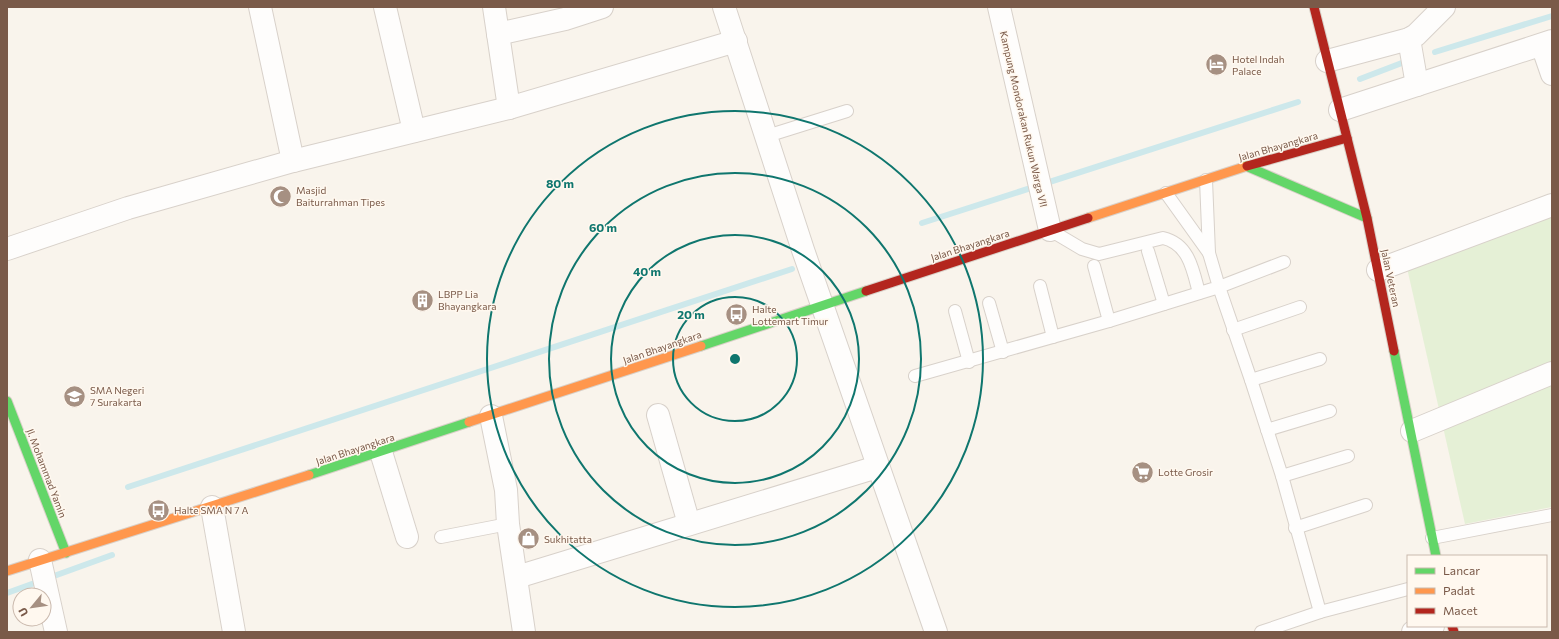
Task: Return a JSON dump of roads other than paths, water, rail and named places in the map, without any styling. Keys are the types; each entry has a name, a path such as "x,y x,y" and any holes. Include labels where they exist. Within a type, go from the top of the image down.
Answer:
{"main road":[{"name":"Jalan Veteran","path":"1314,7 1367,218 1412,431 1436,555"},
{"name":"Jalan Bhayangkara","path":"7,571 43,574 66,553 381,452 822,306 1049,226 1166,193 1246,166 1347,138"},
{"path":"1246,166 1367,218"},
{"name":"Jl. Mohammad Yamin","path":"7,401 66,553"}],"street":[{"path":"260,7 293,161"},
{"path":"385,7 414,131"},
{"path":"494,7 509,108"},
{"path":"498,34 565,19 602,7"},
{"path":"724,7 822,306 877,467 936,632"},
{"name":"Kampung Mondorakan Rukun Warga VII","path":"999,7 1049,226"},
{"path":"1327,61 1409,39 1416,35 1444,7"},
{"path":"1409,39 1417,85"},
{"path":"7,249 128,208 293,161 509,108 736,41"},
{"path":"1340,110 1547,43 1552,74"},
{"path":"1378,270 1552,205"},
{"path":"1412,431 1552,373"},
{"path":"658,415 689,524"},
{"path":"491,416 506,490 508,524 524,632"},
{"path":"381,452 407,537"},
{"path":"517,577 877,467"},
{"path":"212,507 234,632"},
{"path":"43,574 56,632"},
{"path":"1413,632 1430,627"}],"lane":[{"path":"767,136 847,111"},
{"path":"1206,180 1209,253 1282,476 1295,528 1320,612"},
{"path":"1166,193 1209,253"},
{"path":"1049,226 1082,249 1099,254 1163,238 1173,240 1183,250 1192,263 1199,293"},
{"path":"1148,251 1164,304"},
{"path":"915,376 969,362 1109,321 1219,287 1284,262"},
{"path":"1094,266 1109,321"},
{"path":"1040,286 1053,337"},
{"path":"989,303 1003,352"},
{"path":"1233,330 1300,307"},
{"path":"955,311 969,362"},
{"path":"1251,380 1320,360"},
{"path":"1267,430 1330,412"},
{"path":"1282,476 1348,456"},
{"path":"1295,528 1366,505"},
{"path":"1432,538 1552,515"},
{"path":"441,538 508,524"},
{"path":"1262,632 1320,612 1407,589"}],"waterway":[{"path":"1435,52 1552,16"},
{"path":"1360,79 1407,61"},
{"path":"922,223 1298,102"},
{"path":"128,487 792,269"},
{"path":"7,593 112,555"}],"place":[{"name":"Hotel Indah Palace","path":"1217,65"},
{"name":"Masjid Baiturrahman Tipes","path":"280,196"},
{"name":"LBPP Lia Bhayangkara","path":"423,300"},
{"name":"Halte Lottemart Timur","path":"737,315"},
{"name":"SMA Negeri 7 Surakarta","path":"75,396"},
{"name":"Lotte Grosir","path":"1143,472"},
{"name":"Halte SMA N 7 A","path":"158,510"},
{"name":"Sukhitatta","path":"528,539"}]}
